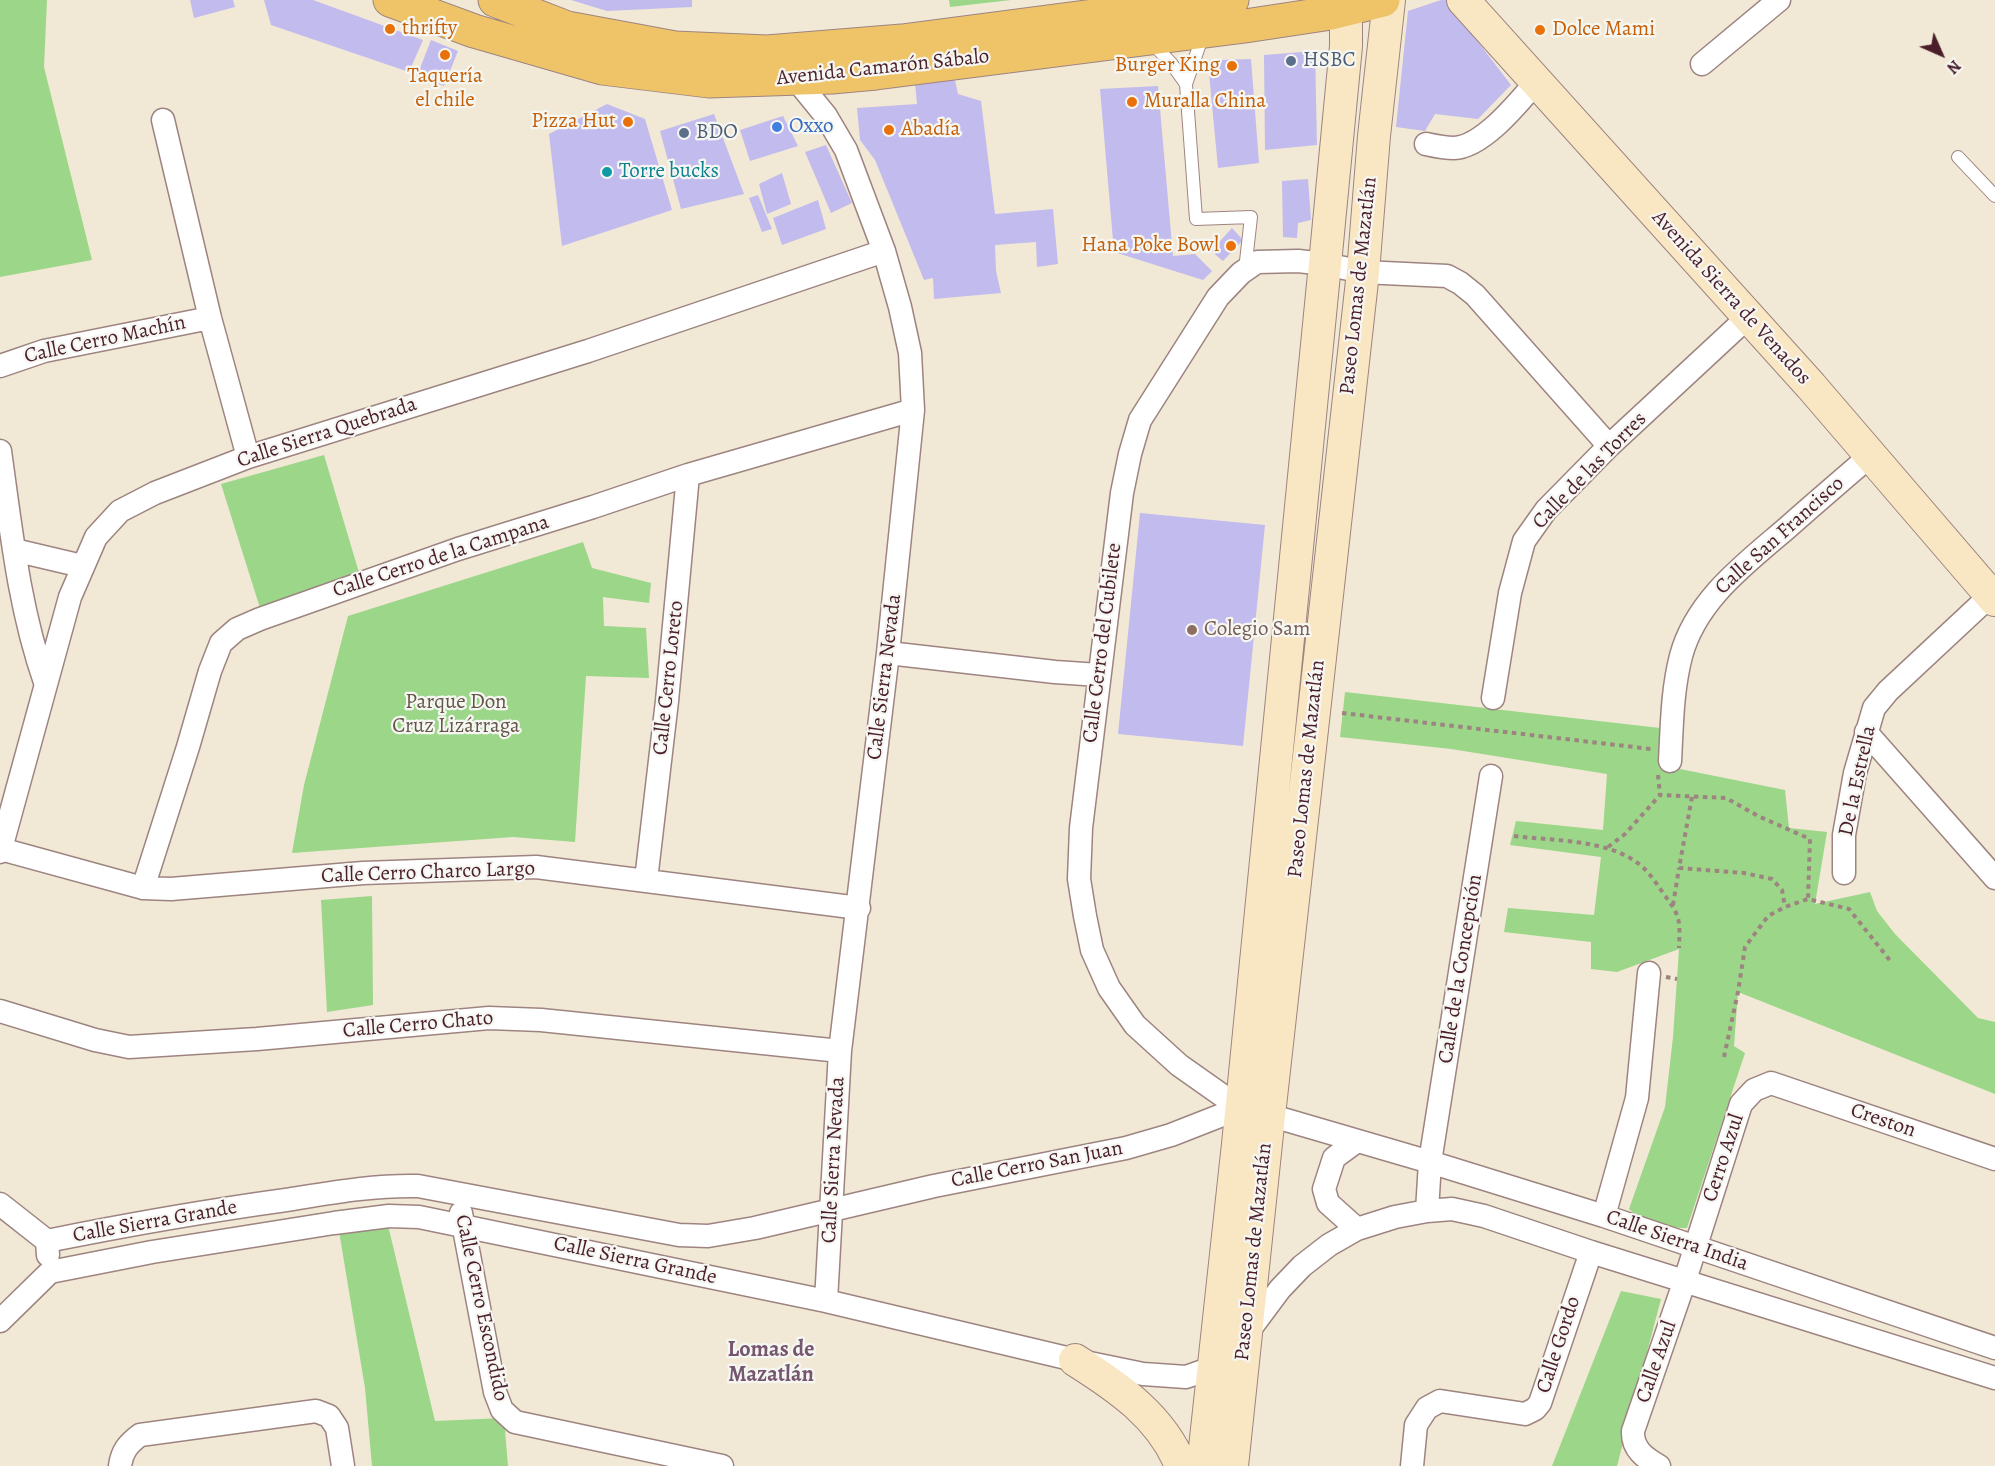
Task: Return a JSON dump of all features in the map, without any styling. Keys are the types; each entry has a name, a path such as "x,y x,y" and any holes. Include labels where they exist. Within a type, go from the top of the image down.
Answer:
{"main road":[{"name":"Avenida Camarón Sábalo","path":"390,0 474,31 602,68 709,81 876,73 1147,38 1199,12 1232,0"},
{"name":"Avenida Camarón Sábalo","path":"495,0 567,28 675,48 767,52 1199,12 1346,5 1383,0"}],"street":[{"name":"Paseo Lomas de Mazatlán","path":"1203,1466 1214,1367 1254,1111 1363,272 1374,136 1389,0"},
{"name":"Avenida Sierra de Venados","path":"1463,0 1810,386 1993,598"},
{"path":"1702,64 1779,0"},
{"name":"Paseo Lomas de Mazatlán","path":"1232,1466 1245,1336 1254,1111 1325,264 1346,46 1346,5"},
{"name":"Calle Sierra Nevada","path":"795,78 826,116 846,150 884,251 910,353 913,410 859,908 840,1051 826,1301"},
{"path":"1426,144 1456,148 1480,138 1506,116 1537,81"},
{"path":"163,120 210,318 248,457"},
{"name":"Calle Sierra Quebrada","path":"0,851 70,597 96,537 120,511 155,493 248,457 588,351 884,251"},
{"name":"Calle Cerro del Cubilete","path":"1254,1111 1179,1065 1136,1025 1109,988 1092,950 1078,879 1081,828 1122,493 1140,420 1218,297 1245,270 1257,262 1298,261 1363,272 1448,276 1460,283 1475,295 1609,446"},
{"name":"Calle de las Torres","path":"1493,698 1510,593 1524,541 1546,510 1609,446 1748,317"},
{"name":"Calle Cerro Machín","path":"0,366 44,351 210,318"},
{"name":"Calle Cerro de la Campana","path":"143,888 210,671 221,643 237,629 458,549 688,475 913,410"},
{"path":"0,451 14,550 34,652 45,682"},
{"name":"Calle San Francisco","path":"1661,761 1681,655 1689,635 1709,601 1731,576 1870,456"},
{"name":"Calle Cerro Loreto","path":"646,880 667,701 688,475"},
{"path":"14,550 82,566"},
{"name":"De la Estrella","path":"1844,873 1844,835 1855,773 1874,708 1887,691 1993,598"},
{"path":"888,653 1099,675"},
{"path":"1866,732 1995,878"},
{"name":"Calle de la Concepción","path":"1430,1162 1491,776"},
{"name":"Calle Cerro Charco Largo","path":"0,851 143,888 171,889 363,873 525,867 646,880 859,908"},
{"path":"1604,1216 1637,1098 1648,973"},
{"name":"Calle Cerro Chato","path":"0,1011 95,1040 129,1047 257,1039 489,1018 541,1020 840,1051"},
{"name":"Creston","path":"1771,1083 1995,1159"},
{"name":"Cerro Azul","path":"1694,1247 1741,1104 1754,1090 1771,1083"},
{"name":"Calle Sierra India","path":"1254,1111 1604,1216 1995,1348"},
{"name":"Calle Cerro San Juan","path":"831,1210 934,1186 1126,1148 1254,1111"},
{"path":"1357,1141 1334,1158 1324,1189 1328,1203 1357,1229"},
{"path":"1427,1211 1430,1162"},
{"name":"Calle Sierra Grande","path":"47,1241 101,1230 386,1185 418,1186 689,1236 708,1236 755,1228 831,1210"},
{"name":"Calle Cerro Escondido","path":"458,1193 495,1392 502,1410 515,1422 722,1466"},
{"path":"0,1204 47,1241 50,1272 0,1321"},
{"name":"Calle Sierra India","path":"1214,1367 1233,1351 1281,1289 1302,1266 1329,1245 1357,1229 1395,1217 1452,1209 1484,1216 1995,1378"},
{"name":"Calle Sierra Grande","path":"50,1272 152,1252 389,1216 419,1217 826,1301 1143,1374 1186,1377 1214,1367"},
{"name":"Calle Azul","path":"1659,1466 1646,1459 1637,1448 1632,1440 1633,1431 1694,1247"},
{"name":"Calle Gordo","path":"1412,1466 1416,1425 1427,1408 1440,1401 1525,1414 1535,1409 1540,1403 1592,1252"},
{"path":"1075,1360 1129,1396 1163,1431 1174,1448 1181,1466"},
{"path":"120,1466 122,1455 130,1442 140,1434 316,1411 329,1416 337,1428 343,1466"}],"lane":[{"path":"1199,12 1192,62 1186,84 1196,219 1251,217 1245,270"},
{"path":"1147,38 1171,63 1186,84"},
{"path":"1958,157 1995,196"}],"path":[{"path":"1342,713 1661,761 1660,795 1625,834 1608,847"},
{"path":"1660,795 1726,798 1758,816 1810,839 1808,899"},
{"path":"1673,905 1692,796"},
{"path":"1514,836 1608,847 1638,863 1653,877 1680,918 1679,948"},
{"path":"1679,868 1744,873 1772,879 1782,890 1785,907"},
{"path":"1724,1057 1738,992 1744,947 1768,916 1808,899 1849,909 1892,963"}],"green space":[{"path":"0,0 47,0 44,67 92,260 0,277"},
{"path":"949,0 1011,0 950,7"},
{"path":"324,455 360,576 260,608 221,484"},
{"name":"Parque Don Cruz Lizárraga","path":"583,542 592,568 651,583 649,603 603,597 604,626 646,628 649,678 586,676 575,842 513,837 292,853 304,785 348,616"},
{"path":"1345,692 1660,728 1660,765 1785,790 1789,828 1827,832 1815,904 1870,892 1877,911 1895,934 1978,1018 1995,1022 1995,1094 1738,992 1734,1046 1745,1053 1687,1228 1664,1226 1642,1219 1629,1209 1665,1107 1679,949 1617,972 1591,969 1591,942 1504,932 1508,908 1594,915 1601,857 1510,845 1516,821 1603,830 1607,774 1451,749 1340,737"},
{"path":"372,896 373,1005 327,1012 321,900"},
{"path":"386,1217 435,1421 504,1418 508,1466 372,1466 365,1388 338,1225"},
{"path":"1621,1291 1661,1299 1617,1466 1552,1466"}],"building":[{"path":"190,0 233,0 235,7 194,18"},
{"path":"264,0 313,0 423,40 409,72 271,25"},
{"path":"571,0 692,0 692,7 607,11"},
{"path":"1446,0 1511,85 1478,119 1435,114 1425,131 1396,127 1408,11"},
{"path":"431,40 458,51 444,86 417,76"},
{"path":"1315,51 1317,145 1265,150 1264,55"},
{"path":"1251,59 1259,163 1218,168 1209,73 1220,60"},
{"path":"955,80 958,94 981,101 995,214 1053,209 1058,264 1037,267 1036,242 995,245 996,271 1001,293 934,299 933,278 924,280 875,160 860,140 857,108 917,104 915,83"},
{"path":"1158,86 1173,256 1195,254 1212,271 1203,280 1114,252 1100,89"},
{"name":"Torre bucks","path":"607,104 645,119 672,210 562,246 549,134"},
{"path":"714,114 744,194 681,209 660,131"},
{"path":"783,116 798,146 750,161 740,130"},
{"path":"826,145 852,203 831,213 805,152"},
{"path":"782,173 791,204 767,214 759,184"},
{"path":"1308,179 1311,220 1298,223 1297,238 1283,237 1282,181"},
{"path":"758,195 772,229 762,232 749,198"},
{"path":"818,200 826,229 782,245 773,218"},
{"path":"1232,228 1243,240 1223,261 1211,251"},
{"name":"Colegio Sam","path":"1140,513 1265,525 1243,746 1118,734"}],"place":[{"name":"thrifty","path":"390,29"},
{"name":"Dolce Mami","path":"1540,30"},
{"name":"Taquería el chile","path":"445,55"},
{"name":"HSBC","path":"1291,61"},
{"name":"Burger King","path":"1232,66"},
{"name":"Muralla China","path":"1132,102"},
{"name":"Pizza Hut","path":"628,122"},
{"name":"Oxxo","path":"777,127"},
{"name":"Abadía","path":"889,130"},
{"name":"BDO","path":"684,133"},
{"name":"Torre bucks","path":"607,172"},
{"name":"Hana Poke Bowl","path":"1231,246"},
{"name":"Colegio Sam","path":"1192,630"}],"district":[{"name":"Lomas de Mazatlán","path":"771,1364"}]}
